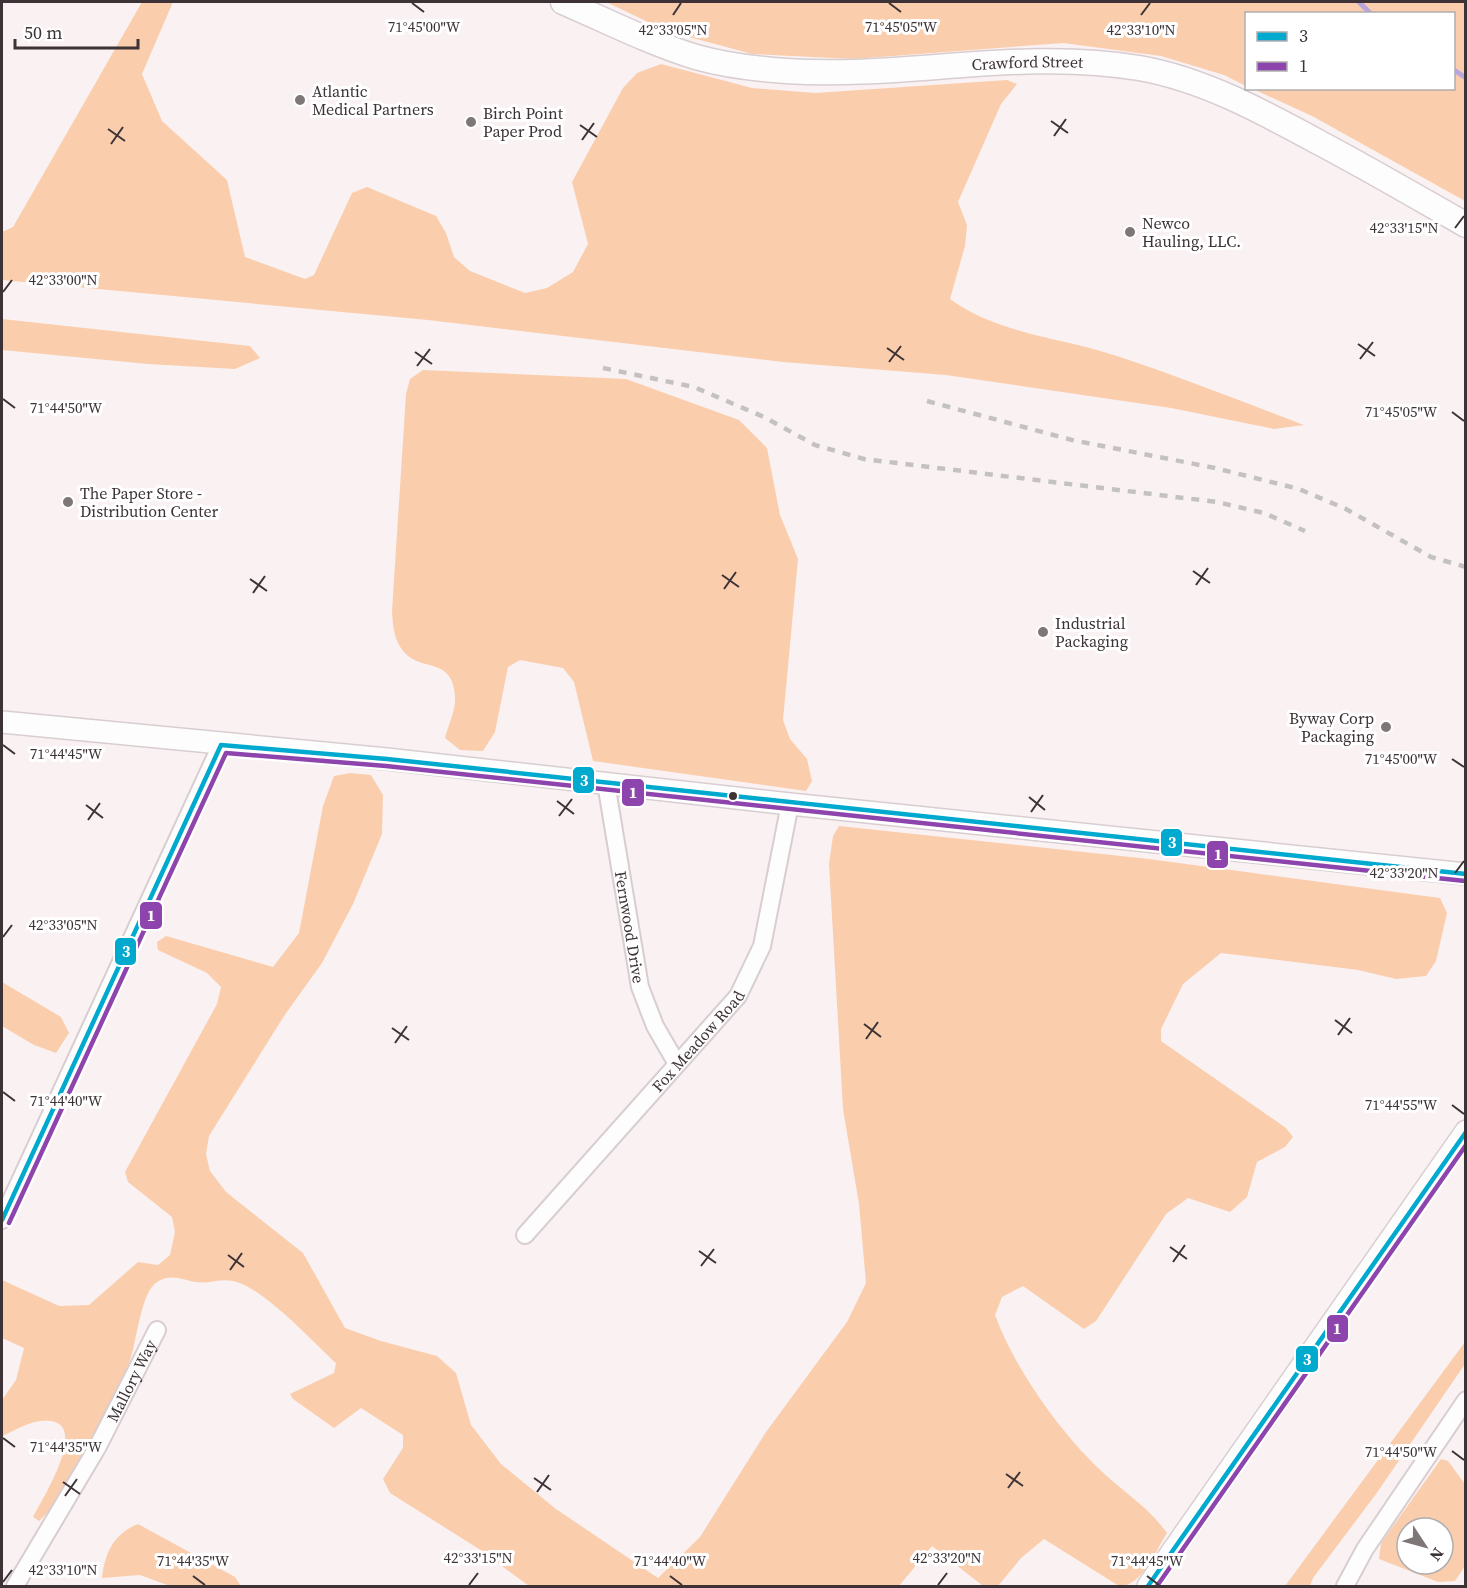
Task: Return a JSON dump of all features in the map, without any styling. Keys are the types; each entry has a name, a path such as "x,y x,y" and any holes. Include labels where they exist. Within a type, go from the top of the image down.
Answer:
{"main road":[{"name":"Crawford Street","path":"563,2 638,35 697,57 785,71 870,72 1022,60 1064,60 1139,68 1210,88 1273,117 1466,225"}],"street":[{"path":"2,722 221,745 387,759 790,804 1466,874"},
{"path":"2,1220 221,745"},
{"name":"Fernwood Drive","path":"606,783 640,987 655,1026 677,1064"},
{"name":"Fox Meadow Road","path":"525,1235 738,996 762,946 771,910 790,804"},
{"path":"1148,1587 1466,1131"},
{"name":"Mallory Way","path":"15,1587 97,1448 157,1330"},
{"path":"1345,1587 1365,1549 1466,1400"}],"shaded area":[{"path":"142,2 173,2 142,74 162,121 227,180 245,257 305,279 314,275 352,193 367,187 436,216 446,233 454,257 470,271 525,293 547,288 573,272 588,244 572,182 623,88 637,73 661,64 752,88 815,93 1007,80 1017,84 1001,104 958,202 967,225 965,246 950,299 988,320 1114,355 1304,425 1274,429 1171,408 946,375 783,362 428,320 2,280 2,232 13,227"},
{"path":"606,2 1460,2 1466,4 1465,201 1312,116 1255,90 1455,90 1455,12 1245,12 1245,86 1224,75 1161,56 1063,43 853,59 752,54 667,31"},
{"path":"2,319 250,346 260,358 235,369 148,364 2,350"},
{"path":"423,370 626,379 739,420 767,448 780,515 798,559 783,720 790,739 807,759 812,781 806,791 593,761 574,682 563,668 520,660 508,667 495,732 483,751 460,750 445,738 454,707 453,685 444,671 414,660 407,655 395,635 392,611 406,394 410,379"},
{"path":"350,773 371,775 383,795 382,834 353,904 322,963 284,1016 209,1136 206,1154 210,1171 226,1192 303,1253 345,1328 381,1341 437,1356 456,1373 471,1425 501,1464 556,1509 658,1578 700,1537 766,1432 847,1322 866,1283 859,1204 843,1109 829,864 833,836 839,826 1149,859 1440,898 1447,913 1436,961 1426,976 1396,979 1358,970 1221,953 1183,984 1161,1029 1161,1041 1286,1128 1293,1137 1285,1147 1257,1162 1247,1197 1230,1212 1188,1198 1166,1214 1096,1321 1084,1329 1023,1286 1002,1297 995,1315 1013,1355 1038,1396 1082,1451 1143,1506 1167,1533 1148,1566 1135,1581 1119,1586 1044,1539 1021,1558 998,1586 983,1586 932,1546 899,1586 529,1586 479,1549 390,1493 383,1479 403,1448 403,1435 361,1408 334,1428 293,1399 290,1394 334,1373 336,1363 301,1329 258,1293 245,1285 228,1280 201,1282 167,1278 157,1282 151,1288 143,1307 129,1363 91,1447 52,1508 39,1521 33,1517 61,1460 65,1444 64,1431 57,1423 41,1421 2,1436 2,1400 16,1380 24,1348 2,1338 2,1280 59,1306 89,1305 138,1262 158,1265 170,1255 175,1232 172,1217 128,1182 125,1172 217,1004 221,987 207,973 158,950 157,942 166,936 273,967 299,933 323,806 334,776"},
{"path":"2,982 61,1017 69,1033 56,1053 34,1045 2,1026"},
{"path":"1465,1342 1465,1364 1376,1494 1313,1578 1310,1586 1285,1586"},
{"path":"1441,1459 1448,1461 1465,1484 1465,1566 1455,1581 1438,1582 1423,1576 1455,1576 1455,1516 1400,1516"},
{"path":"1395,1523 1395,1565 1379,1559 1381,1543"},
{"path":"138,1524 235,1577 241,1586 170,1586 140,1575 102,1578 105,1560 116,1539"}],"waterway":[{"path":"1359,2 1369,12"},
{"path":"1455,71 1466,78"}],"railway":[{"path":"603,368 694,387 764,417 815,445 864,459 1217,502 1264,513 1305,531"},
{"path":"927,401 1072,440 1215,468 1299,489 1346,509 1431,557 1466,567"}],"transit line":[{"name":"3","path":"2,1220 221,745 387,759 1466,874"},
{"name":"1","path":"9,1223 226,753 386,766 1465,881"},
{"name":"3","path":"1148,1586 1466,1132"},
{"name":"1","path":"1157,1586 1466,1145"}],"place":[{"name":"Atlantic Medical Partners","path":"300,100"},
{"name":"Birch Point Paper Prod","path":"471,122"},
{"name":"Newco Hauling, LLC.","path":"1130,232"},
{"name":"The Paper Store - Distribution Center","path":"68,502"},
{"name":"Industrial Packaging","path":"1043,632"},
{"name":"Byway Corp Packaging","path":"1386,727"}]}
